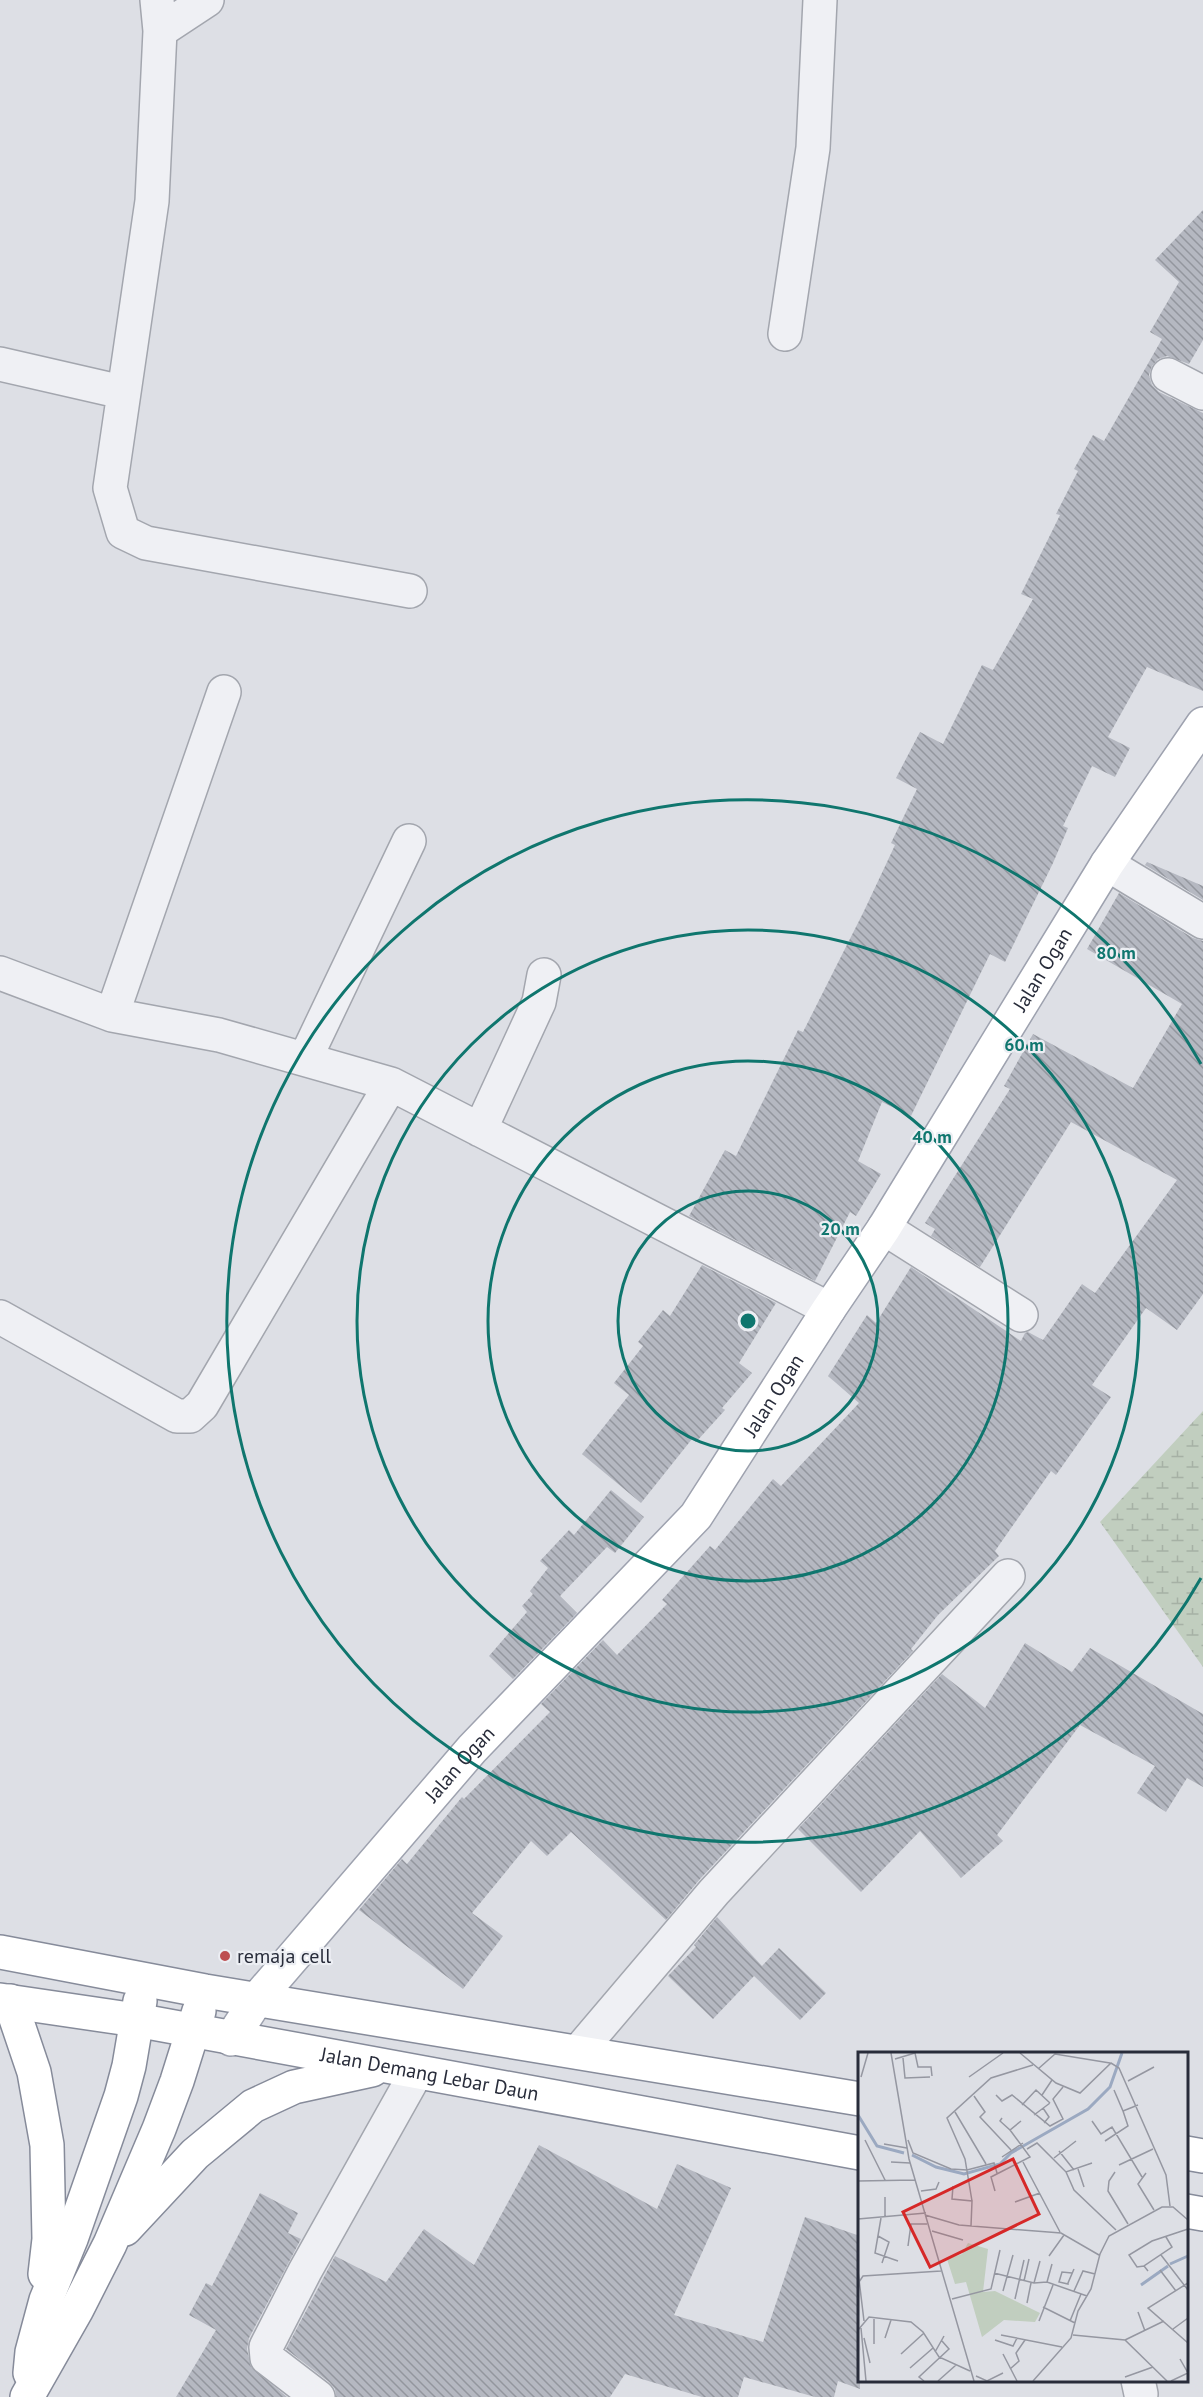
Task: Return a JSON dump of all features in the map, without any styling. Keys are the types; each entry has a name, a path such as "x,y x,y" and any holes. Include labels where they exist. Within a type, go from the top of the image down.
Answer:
{"main road":[{"name":"Jalan Ogan","path":"231,2039 257,1999 472,1749 696,1516 884,1228 1107,864 1203,724"},
{"path":"0,1952 257,1999 858,2099"},
{"path":"27,2396 32,2352 46,2300 71,2239 121,2096 129,2066 144,1979"},
{"path":"27,2396 77,2309 110,2244 159,2129 194,2032 205,1990"},
{"path":"5,2000 34,2072 47,2145 49,2230 45,2270 46,2300"},
{"name":"Jalan Demang Lebar Daun","path":"5,2000 136,2020 858,2152"},
{"path":"110,2244 195,2154 253,2106 294,2087 401,2070"},
{"path":"1188,2153 1203,2156"},
{"path":"1188,2211 1203,2214"}],"street":[{"path":"207,0 159,16 152,201 122,392 110,488 123,532 146,543 410,591"},
{"path":"785,334 813,148 820,0"},
{"path":"0,364 122,392"},
{"path":"1168,375 1203,393"},
{"path":"112,1016 224,692"},
{"path":"305,1059 409,840"},
{"path":"1107,864 1203,922"},
{"path":"0,973 112,1016 219,1035 392,1084 829,1309"},
{"path":"480,1130 539,1002 544,975"},
{"path":"0,1317 177,1416 190,1416 202,1405 392,1084"},
{"path":"884,1228 1021,1315"},
{"path":"578,2052 714,1892 1008,1576"},
{"path":"318,2397 267,2358 266,2347 401,2070"}],"green space":[{"path":"1203,1411 1203,1667 1100,1522"}],"building":[{"path":"1203,210 1203,340 1189,364 1167,356 1158,359 1149,375 1152,385 1159,392 1203,413 1203,691 1147,667 1108,737 1130,748 1115,777 1092,766 1063,826 1068,828 1053,863 1005,962 990,954 911,1116 882,1102 858,1161 881,1174 856,1216 850,1212 815,1281 689,1216 725,1150 736,1156 798,1030 803,1032 864,911 895,845 891,843 917,789 896,778 920,732 943,744 982,665 993,670 1033,599 1021,594 1060,515 1056,514 1078,471 1074,469 1093,435 1104,441 1162,339 1150,332 1179,282 1155,260"},
{"path":"1147,862 1203,886 1203,900 1145,865"},
{"path":"1119,893 1193,938 1203,941 1203,1294 1177,1330 1146,1308 1092,1385 1111,1397 1056,1475 1051,1471 995,1551 999,1556 938,1615 911,1649 913,1651 700,1879 666,1920 571,1832 547,1856 531,1841 472,1913 503,1936 463,1989 359,1910 402,1859 407,1864 462,1797 464,1799 550,1712 541,1704 603,1640 617,1655 667,1604 662,1600 710,1546 715,1550 773,1479 781,1486 859,1403 828,1376 867,1315 876,1323 911,1267 1021,1341 1028,1332 1043,1340 1082,1284 1095,1293 1177,1180 1071,1122 980,1267 931,1236 935,1229 925,1223 1010,1089 1004,1086 1033,1034 1133,1088 1182,1004 1087,949"},
{"path":"702,1265 776,1303 739,1363 752,1373 722,1408 725,1410 696,1442 692,1439 641,1503 582,1454 629,1395 614,1383 643,1346 638,1342 663,1310 670,1316"},
{"path":"611,1490 644,1517 615,1553 607,1547 560,1596 577,1613 513,1679 489,1656 527,1612 522,1606 533,1594 530,1591 548,1568 540,1561 569,1530 574,1535"},
{"path":"1025,1643 1072,1672 1090,1648 1203,1714 1203,1787 1187,1778 1166,1812 1137,1793 1155,1766 1080,1725 997,1835 1003,1841 961,1878 920,1831 861,1892 798,1829 942,1674 985,1708"},
{"path":"717,1917 762,1966 779,1948 826,1993 800,2020 754,1976 713,2019 668,1976 696,1947 694,1945"},
{"path":"539,2145 657,2209 677,2164 731,2188 674,2315 763,2342 805,2217 858,2235 858,2382 860,2382 860,2389 838,2381 834,2397 815,2397 744,2377 738,2397 702,2397 625,2374 610,2397 336,2397 335,2389 329,2382 286,2349 335,2256 386,2282 424,2229 474,2265"},
{"path":"260,2193 298,2213 288,2233 301,2239 249,2338 247,2349 251,2367 287,2397 176,2397 216,2330 189,2315 206,2283 212,2286"}],"place":[{"name":"remaja cell","path":"225,1956"}]}
